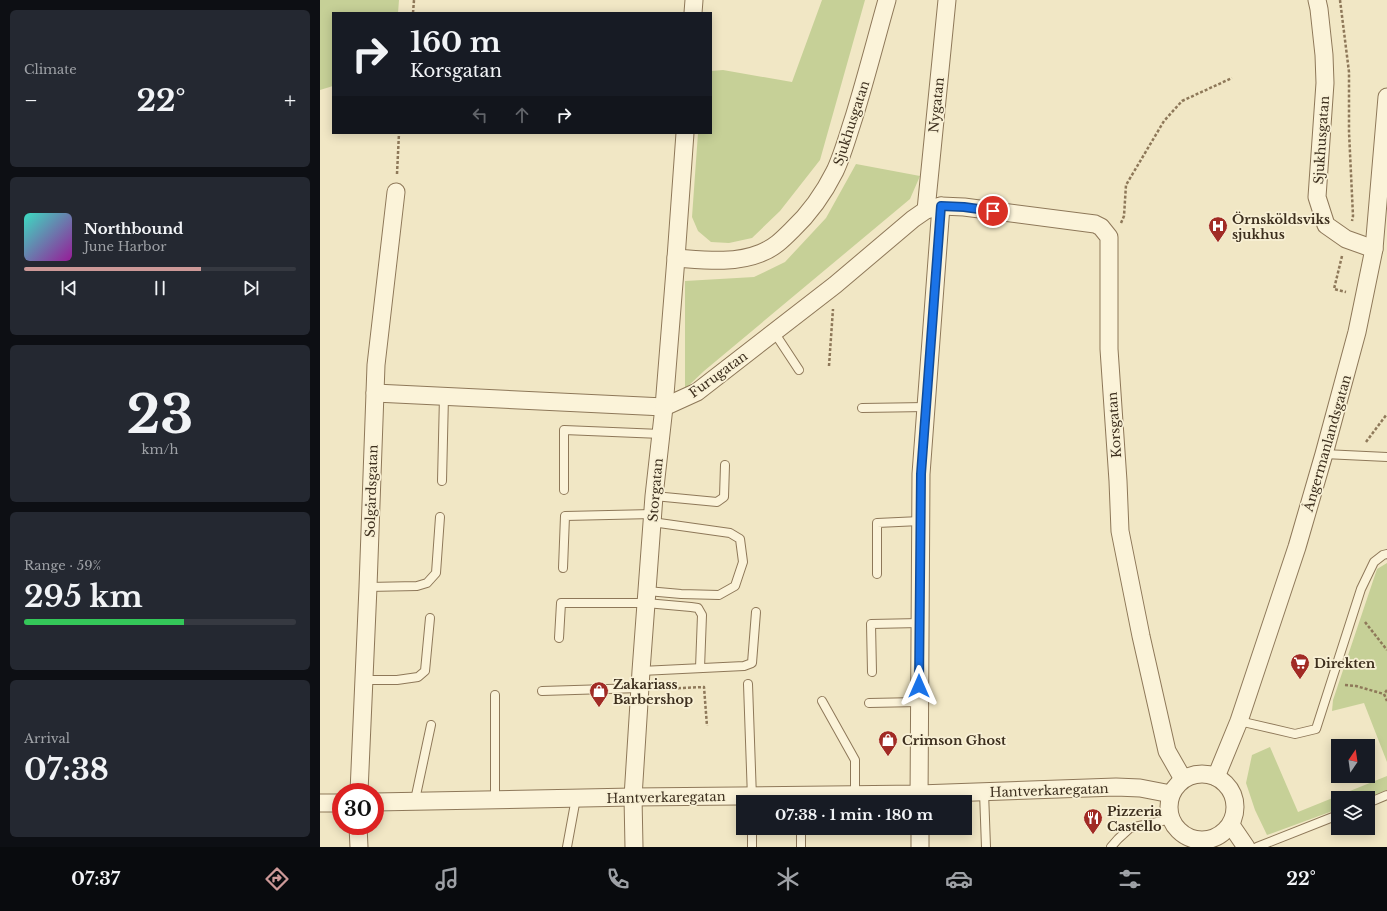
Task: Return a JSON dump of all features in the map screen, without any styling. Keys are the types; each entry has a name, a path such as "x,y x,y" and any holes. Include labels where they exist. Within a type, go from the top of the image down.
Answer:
{"street":[{"path":"693,12 694,0"},
{"name":"Sjukhusgatan","path":"676,258 717,261 748,257 761,253 778,244 802,221 818,200 835,172 862,90 887,0"},
{"name":"Nygatan","path":"919,795 921,474 926,407 933,208 946,0"},
{"name":"Sjukhusgatan","path":"1317,0 1324,55 1325,83 1317,197 1326,225 1346,239 1374,249"},
{"name":"Ångermanlandsgatan","path":"1216,777 1239,721 1297,547 1357,332 1374,249 1387,97"},
{"name":"Storgatan","path":"634,847 633,797 641,671 652,518 664,407 685,134"},
{"name":"Solgårdsgatan","path":"359,783 376,365 396,192"},
{"name":"Korsgatan","path":"933,208 964,207 1095,224 1101,227 1109,237 1109,349 1120,531 1141,636 1167,751 1183,779"},
{"name":"Furugatan","path":"375,393 664,407 697,392 835,285 913,219 933,208"},
{"path":"1202,774 1216,777 1228,785 1232,793 1235,804 1234,816 1231,825 1217,837 1192,844 1179,831 1172,819 1169,808 1172,794 1183,779 1193,775 1202,774"},
{"name":"Hantverkaregatan","path":"952,795 984,792 1116,787 1140,788 1172,794"},
{"name":"Hantverkaregatan","path":"384,802 633,797 736,799"},
{"path":"320,803 332,803"},
{"path":"1231,825 1246,847"},
{"path":"358,835 359,847"},
{"path":"920,835 920,847"}],"lane":[{"path":"774,332 799,370"},
{"path":"442,481 444,396"},
{"path":"862,408 926,407"},
{"path":"564,490 564,430 661,434"},
{"path":"1324,454 1387,457"},
{"path":"654,496 717,502 724,498 725,465"},
{"path":"368,587 417,586 427,583 436,573 440,516"},
{"path":"559,638 561,603 681,594 719,595 735,586 743,562 740,539 730,533 652,518 565,516 563,568"},
{"path":"877,574 877,523 920,521"},
{"path":"1239,721 1295,734 1316,729 1361,590 1374,562 1383,555 1387,554"},
{"path":"647,597 698,608 702,615 700,668"},
{"path":"641,671 744,666 752,663 756,612"},
{"path":"363,680 397,680 418,677 425,671 430,618"},
{"path":"872,672 871,624 920,623"},
{"path":"748,684 752,795"},
{"path":"542,691 640,690"},
{"path":"494,695 495,799"},
{"path":"822,701 855,760 855,795"},
{"path":"869,703 919,702"},
{"path":"415,800 431,725"},
{"path":"984,792 986,847"},
{"path":"1375,800 1387,795"},
{"path":"567,847 576,798"},
{"path":"1257,847 1331,818"},
{"path":"1111,847 1130,828 1172,819"},
{"path":"752,835 752,847"},
{"path":"801,835 802,847"}],"path":[{"path":"413,12 414,0"},
{"path":"1340,0 1349,72 1349,132 1353,216 1334,289 1364,296"},
{"path":"1110,249 1124,216 1126,185 1164,121 1182,101 1232,78"},
{"path":"396,192 399,134"},
{"path":"829,366 835,285"},
{"path":"1360,456 1369,437 1387,414"},
{"path":"1355,608 1387,650"},
{"path":"1330,684 1356,686 1384,694"},
{"path":"640,690 704,687 707,726"},
{"path":"1384,694 1387,690"},
{"path":"1384,694 1387,701"}],"green space":[{"path":"320,0 399,0 398,12 332,12 332,86 320,90"},
{"path":"822,0 865,0 820,160 780,211 752,238 729,243 711,242 698,231 692,217 698,134 712,134 712,71 723,70 792,82"},
{"path":"856,164 920,176 910,199 704,371 685,389 685,281 754,277 785,262 826,218"},
{"path":"1387,563 1387,762 1364,703 1332,711 1333,700 1377,569"},
{"path":"1270,747 1298,812 1331,799 1331,812 1267,835 1255,810 1246,783 1252,755"},
{"path":"1387,776 1387,790 1375,795 1375,791 1350,791 1370,783 1375,783 1375,781"}],"place":[{"name":"Örnsköldsviks sjukhus","path":"1218,243"},
{"name":"Direkten","path":"1300,680"},
{"name":"Zakariass Barbershop","path":"599,708"},
{"name":"Crimson Ghost","path":"888,757"},
{"name":"Pizzeria Castello","path":"1093,835"}],"route":[{"path":"919,686 921,474 941,206 964,207 993,211"}]}
